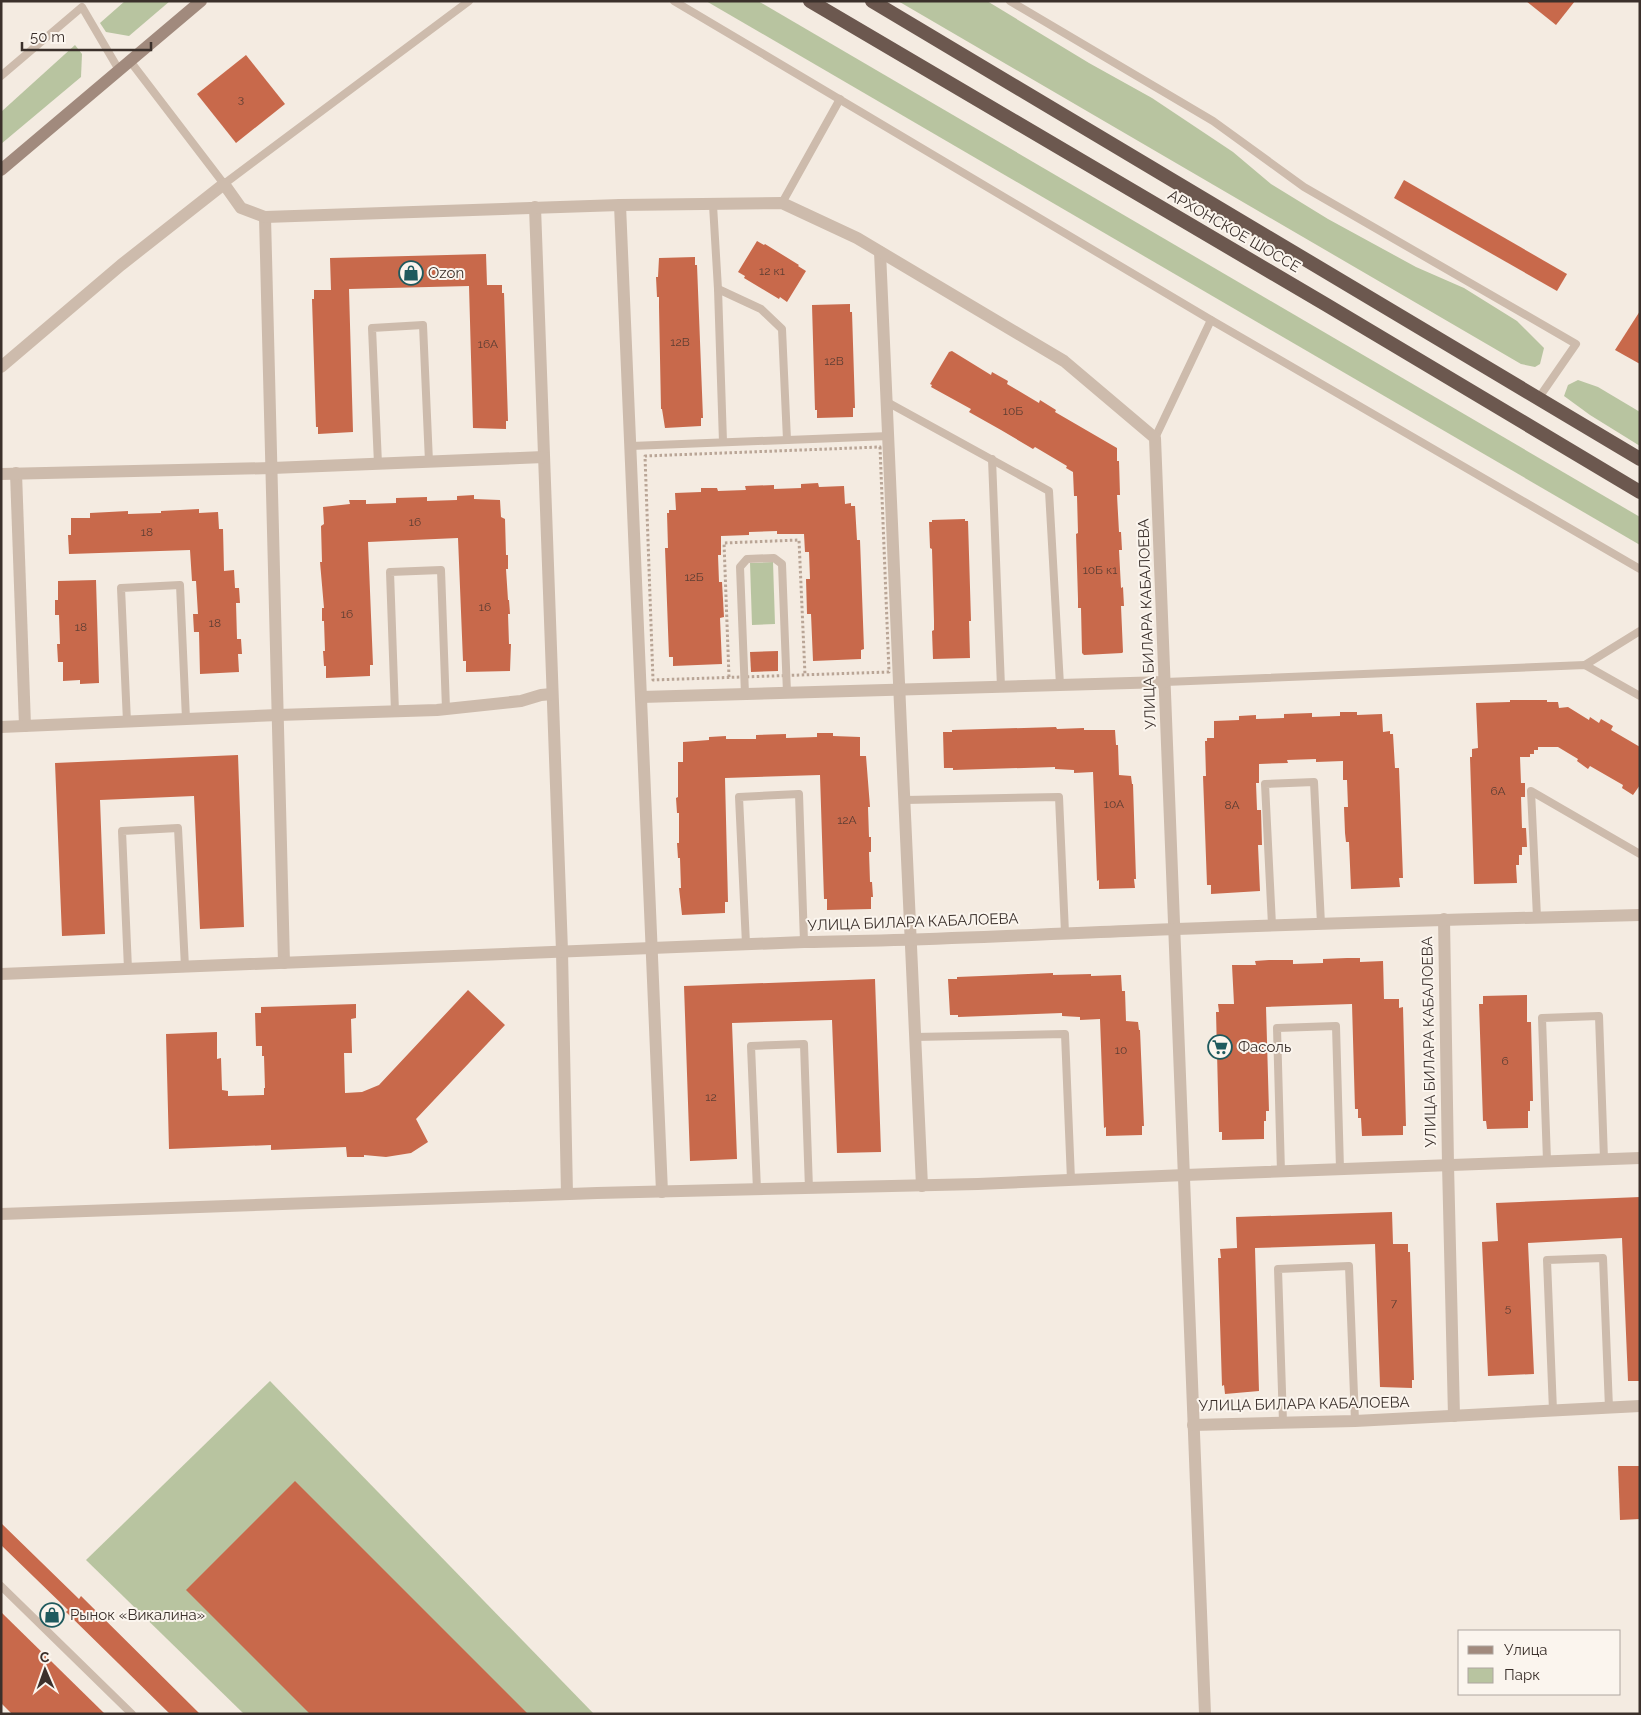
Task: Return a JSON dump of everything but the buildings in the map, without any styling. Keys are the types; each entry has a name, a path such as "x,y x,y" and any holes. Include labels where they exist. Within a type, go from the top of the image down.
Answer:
{"highway":[{"name":"АРХОНСКОЕ ШОССЕ","path":"810,1 1640,492"},
{"name":"АРХОНСКОЕ ШОССЕ","path":"872,1 1640,459"}],"main road":[{"path":"1,170 201,1"}],"street":[{"path":"1,367 121,265 224,184 241,208 265,217 536,207 782,203 857,238 1064,361 1155,438"},
{"path":"620,205 662,1192"},
{"path":"536,207 562,951 567,1194"},
{"path":"265,217 284,963"},
{"path":"880,252 905,800 909,941 922,1186"},
{"name":"УЛИЦА БИЛАРА КАБАЛОЕВА","path":"1155,438 1185,1175 1193,1425 1355,1421 1640,1406"},
{"path":"1,474 272,468 544,457"},
{"path":"16,473 25,726"},
{"path":"641,697 1165,682"},
{"path":"1,727 446,709 521,701 552,694"},
{"name":"УЛИЦА БИЛАРА КАБАЛОЕВА","path":"1,974 746,944 909,941 1175,929 1640,915"},
{"name":"УЛИЦА БИЛАРА КАБАЛОЕВА","path":"1444,920 1454,1416"},
{"name":"УЛИЦА БИЛАРА КАБАЛОЕВА","path":"1185,1175 1640,1158"},
{"path":"1,1214 567,1194 922,1186 1185,1175"},
{"path":"1193,1425 1205,1714"}],"lane":[{"path":"130,62 224,184 469,1"},
{"path":"674,1 1210,320 1640,569"},
{"path":"1010,1 1213,121 1304,187 1576,344 1538,399"},
{"path":"1,76 80,4 119,70"},
{"path":"782,203 840,99"},
{"path":"714,205 723,442"},
{"path":"718,289 762,309 782,329 787,440"},
{"path":"1155,438 1210,320"},
{"path":"378,464 372,328 423,325 429,462"},
{"path":"887,402 1049,491 1060,685"},
{"path":"631,446 889,436"},
{"path":"992,459 1001,686"},
{"path":"745,694 740,567 747,559 774,558 782,564 787,692"},
{"path":"395,712 390,572 441,570 446,709"},
{"path":"126,722 121,588 180,585 186,719"},
{"path":"1165,682 1584,665 1640,630"},
{"path":"1584,665 1640,696"},
{"path":"1272,926 1265,784 1314,782 1321,924"},
{"path":"1537,917 1531,791 1640,854"},
{"path":"746,944 739,797 799,794 804,942"},
{"path":"905,800 1059,797 1064,933"},
{"path":"128,969 122,831 178,828 185,967"},
{"path":"1547,1161 1542,1018 1599,1016 1604,1159"},
{"path":"1281,1172 1277,1028 1336,1026 1340,1169"},
{"path":"914,1037 1065,1034 1071,1180"},
{"path":"757,1190 752,1046 804,1044 809,1188"},
{"path":"1553,1411 1547,1260 1603,1258 1609,1408"},
{"path":"1284,1422 1278,1269 1349,1266 1355,1421"},
{"path":"1,1586 132,1714"}],"path":[{"path":"729,677 724,543 799,540 805,675"}],"green space":[{"path":"125,1 170,1 129,36 106,32 100,23"},
{"path":"706,1 758,1 1640,517 1640,545"},
{"path":"898,1 987,1 1089,63 1152,98 1233,152 1271,184 1328,219 1416,267 1464,288 1517,321 1544,348 1540,364 1535,367 1521,364"},
{"path":"75,45 82,54 81,77 1,144 1,112"},
{"path":"1578,380 1598,387 1640,412 1640,446 1590,415 1564,396 1568,385"},
{"path":"773,562 775,624 752,625 750,563"},
{"path":"270,1381 594,1714 244,1714 86,1560"}],"place":[{"name":"Ozon","path":"411,273"},
{"name":"Фасоль","path":"1220,1047"},
{"name":"Рынок «Викалина»","path":"52,1615"}]}
